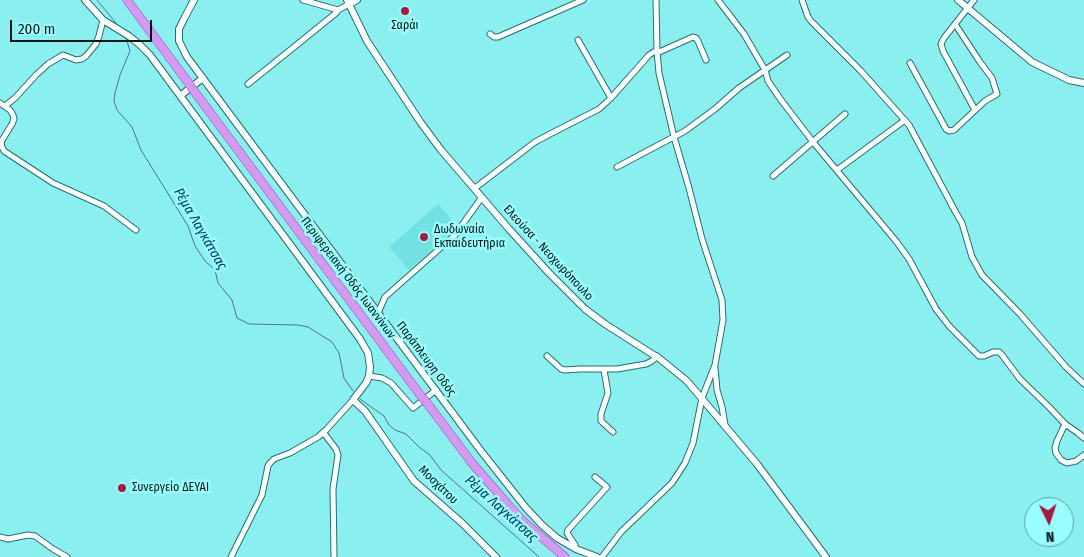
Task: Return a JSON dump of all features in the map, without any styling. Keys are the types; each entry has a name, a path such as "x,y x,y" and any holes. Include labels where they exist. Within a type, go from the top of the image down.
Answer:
{"highway":[{"name":"Περιφερειακή Οδός Ιωαννίνων","path":"127,0 472,463 510,507 565,557"}],"street":[{"path":"85,0 103,20 129,36 145,49 360,339 369,357 369,376 363,387 323,432 294,451 270,462 262,495 230,557"},
{"name":"Παράπλευρη Οδός","path":"194,0 179,32 180,42 187,57 481,451 533,515 552,534 576,549 597,557"},
{"path":"303,0 338,10"},
{"path":"248,84 348,2 357,0"},
{"path":"490,34 498,37 583,0"},
{"path":"602,557 621,532 672,483 685,463 693,443 702,398 715,365 723,320 722,300 702,239 690,188 674,137 658,65 656,0"},
{"path":"718,0 744,34 765,70 768,81 781,100 813,142 896,241 909,259 929,298 950,327 980,356 999,352 1020,379 1065,424 1084,438"},
{"path":"802,0 810,21 850,59 909,125 962,223 970,252 979,270 1066,367 1084,384"},
{"path":"958,0 1032,62 1069,80 1084,83"},
{"path":"974,0 942,40 942,48 975,110"},
{"name":"Ελεούσα - Νεοχωρόπουλο","path":"348,2 367,41 415,116 482,197 538,261 577,301 605,324 672,367 687,382 757,464 826,557"},
{"path":"103,20 96,44 86,56 76,60 63,55 42,68 18,95 2,105 11,112 14,119 1,142 4,151 53,183 104,206 136,230"},
{"path":"910,63 947,131 954,130 998,92 992,78 955,24"},
{"path":"475,188 535,142 599,109 649,55 693,37 696,38 706,60"},
{"path":"578,40 611,98"},
{"path":"617,167 690,127 739,88 787,55"},
{"path":"180,96 203,78"},
{"path":"773,176 845,114"},
{"path":"836,170 905,120"},
{"path":"378,313 385,297 455,235 482,197"},
{"path":"547,356 563,370 604,370 646,364 657,356"},
{"path":"715,365 717,390 725,425"},
{"path":"604,370 608,393 601,414 601,421 613,432"},
{"path":"369,376 384,378 392,383 413,408 436,390"},
{"name":"Μοσχάτου","path":"353,400 364,411 414,481 467,528 496,557"},
{"path":"1065,424 1057,441 1056,453 1061,460 1067,463 1076,461 1084,455"},
{"path":"323,432 336,449 338,455 333,489 334,557"},
{"path":"576,549 567,533 568,530 607,487 595,477"},
{"path":"0,538 35,536 68,557"}],"shaded area":[{"name":"Δωδωναία Εκπαιδευτήρια","path":"438,204 458,227 409,270 389,247"}],"waterway":[{"name":"Ρέμα Λαγκάτσας","path":"97,0 116,23"},
{"name":"Ρέμα Λαγκάτσας","path":"126,38 130,51 115,93 114,101 117,110 132,127 141,150 188,226 195,246 205,261 215,270 218,283 232,300 237,318 249,324 308,327 332,342 339,353 344,378 353,391"},
{"name":"Ρέμα Λαγκάτσας","path":"360,399 384,416 389,425 395,430 406,434 430,455 441,470 539,557"}],"place":[{"name":"Σαράι","path":"405,11"},
{"name":"Δωδωναία Εκπαιδευτήρια","path":"424,237"},
{"name":"Συνεργείο ΔΕΥΑΙ","path":"122,488"}]}
